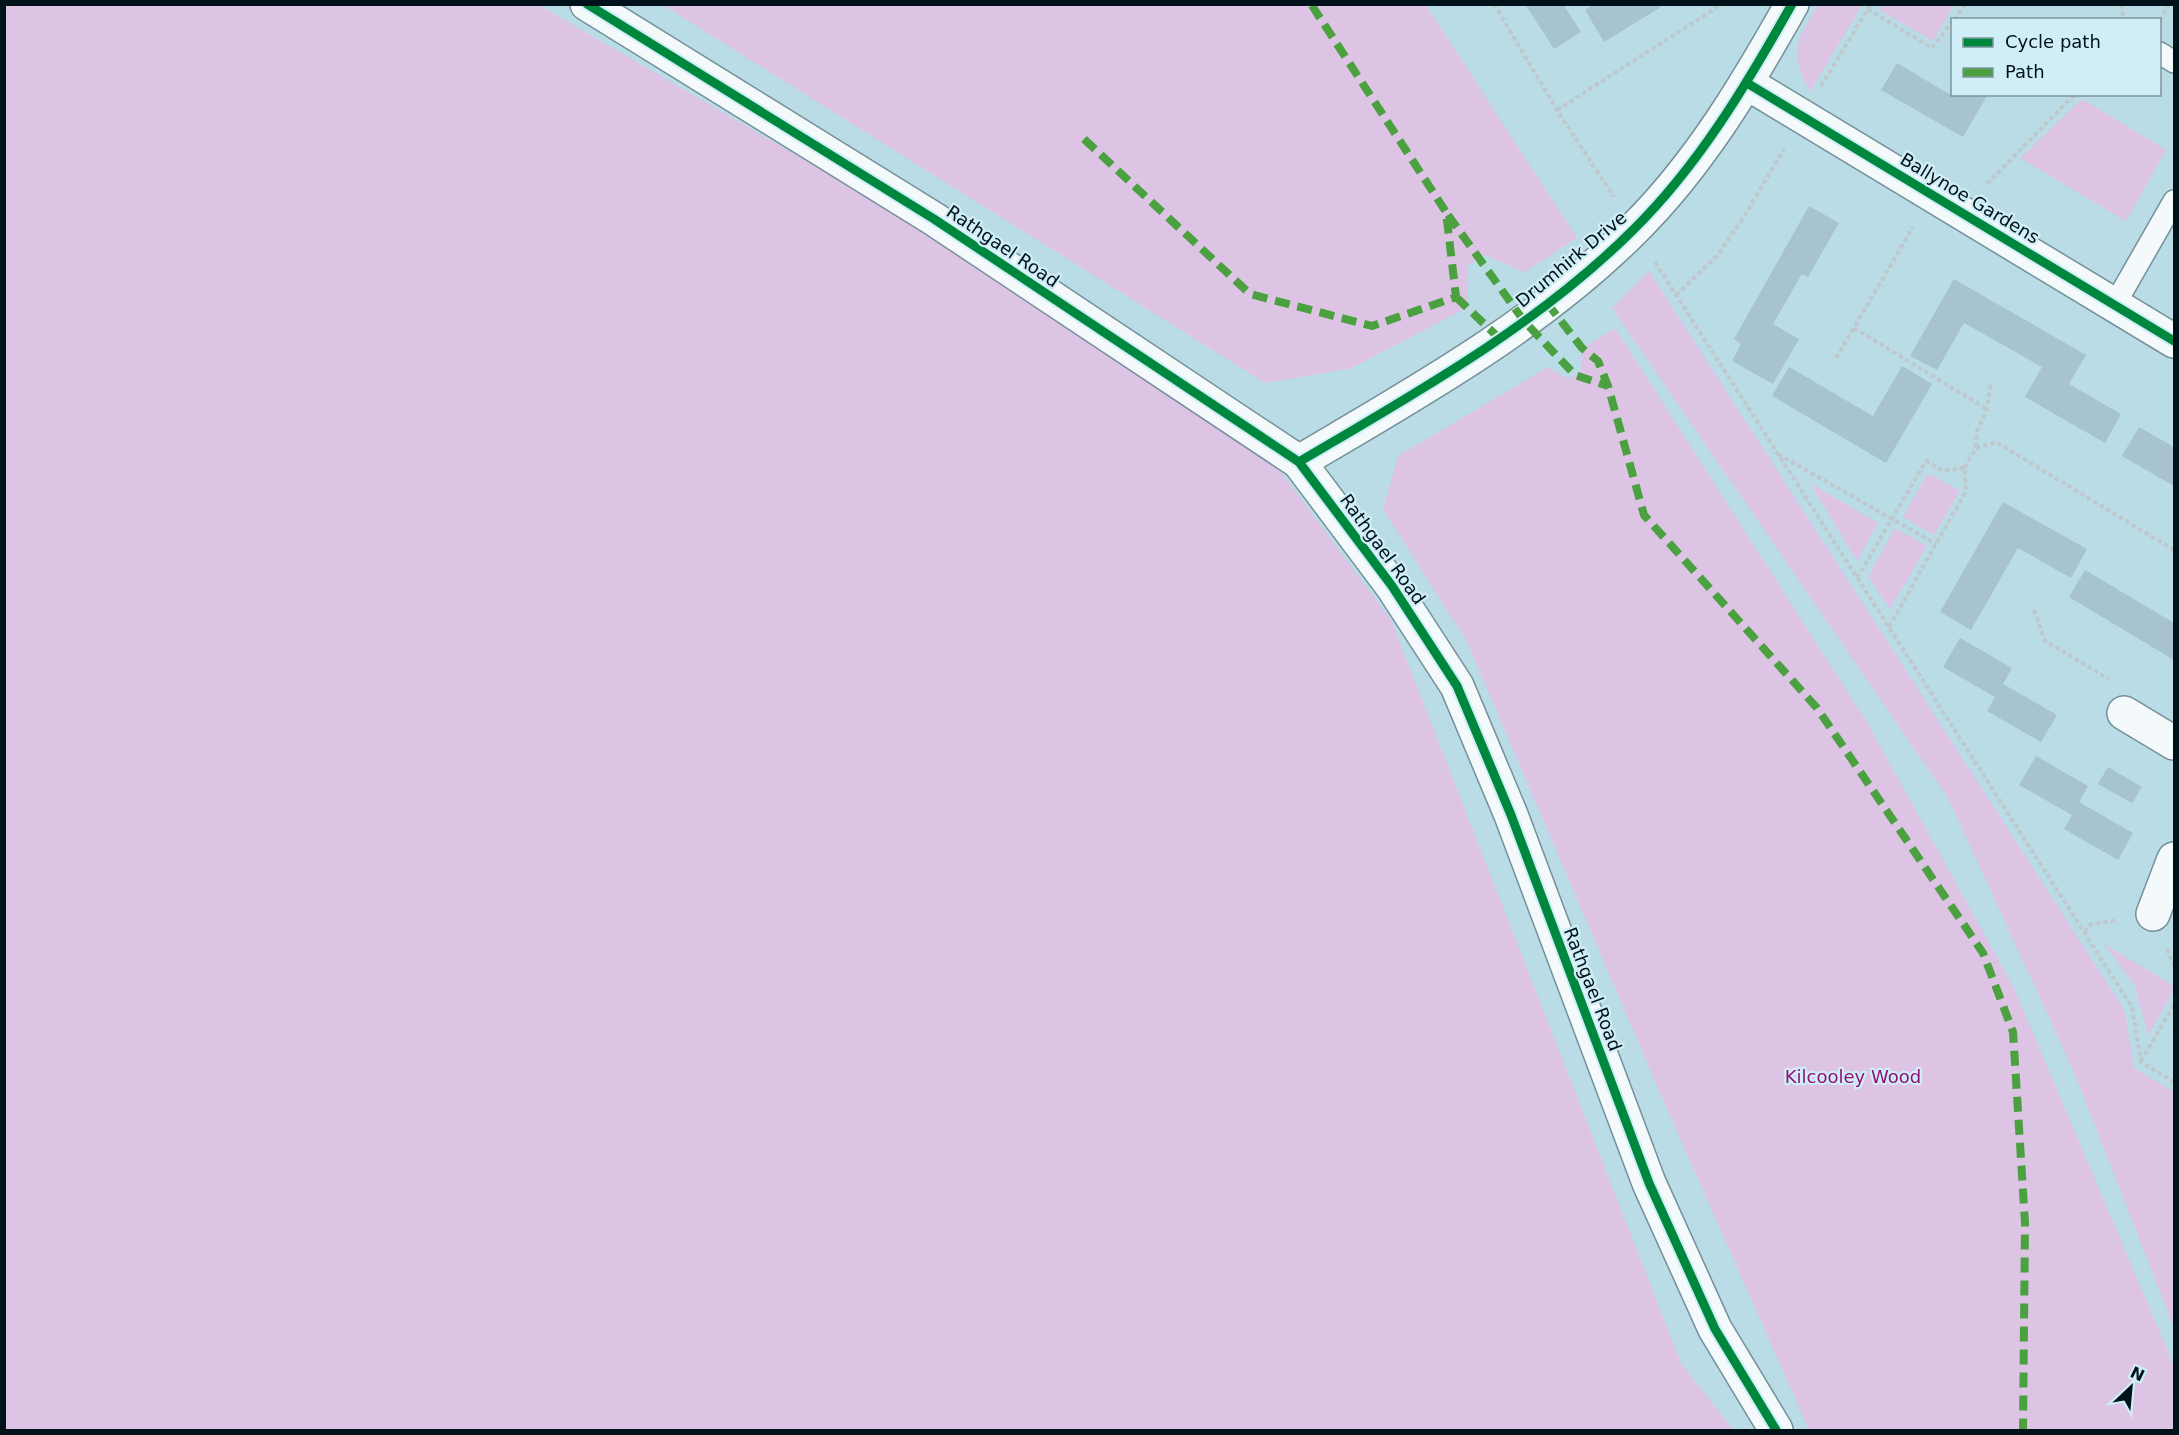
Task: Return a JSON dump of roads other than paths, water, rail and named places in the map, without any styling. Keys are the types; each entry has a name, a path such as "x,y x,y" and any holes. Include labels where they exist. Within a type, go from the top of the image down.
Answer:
{"street":[{"name":"Rathgael Road","path":"587,4 934,219 1299,462 1392,586 1456,686 1510,814 1649,1183 1715,1329 1776,1431"},
{"name":"Drumhirk Drive","path":"1299,462 1500,339 1607,254 1634,229 1686,170 1747,83 1792,4"},
{"name":"Ballynoe Gardens","path":"1747,83 2175,341"},
{"path":"2124,712 2175,743"},
{"path":"2153,914 2175,859"}],"lane":[{"path":"2161,54 2175,62"},
{"path":"2115,304 2175,201"}],"park label":[{"name":"Kilcooley Wood","path":"1853,1076"}]}
